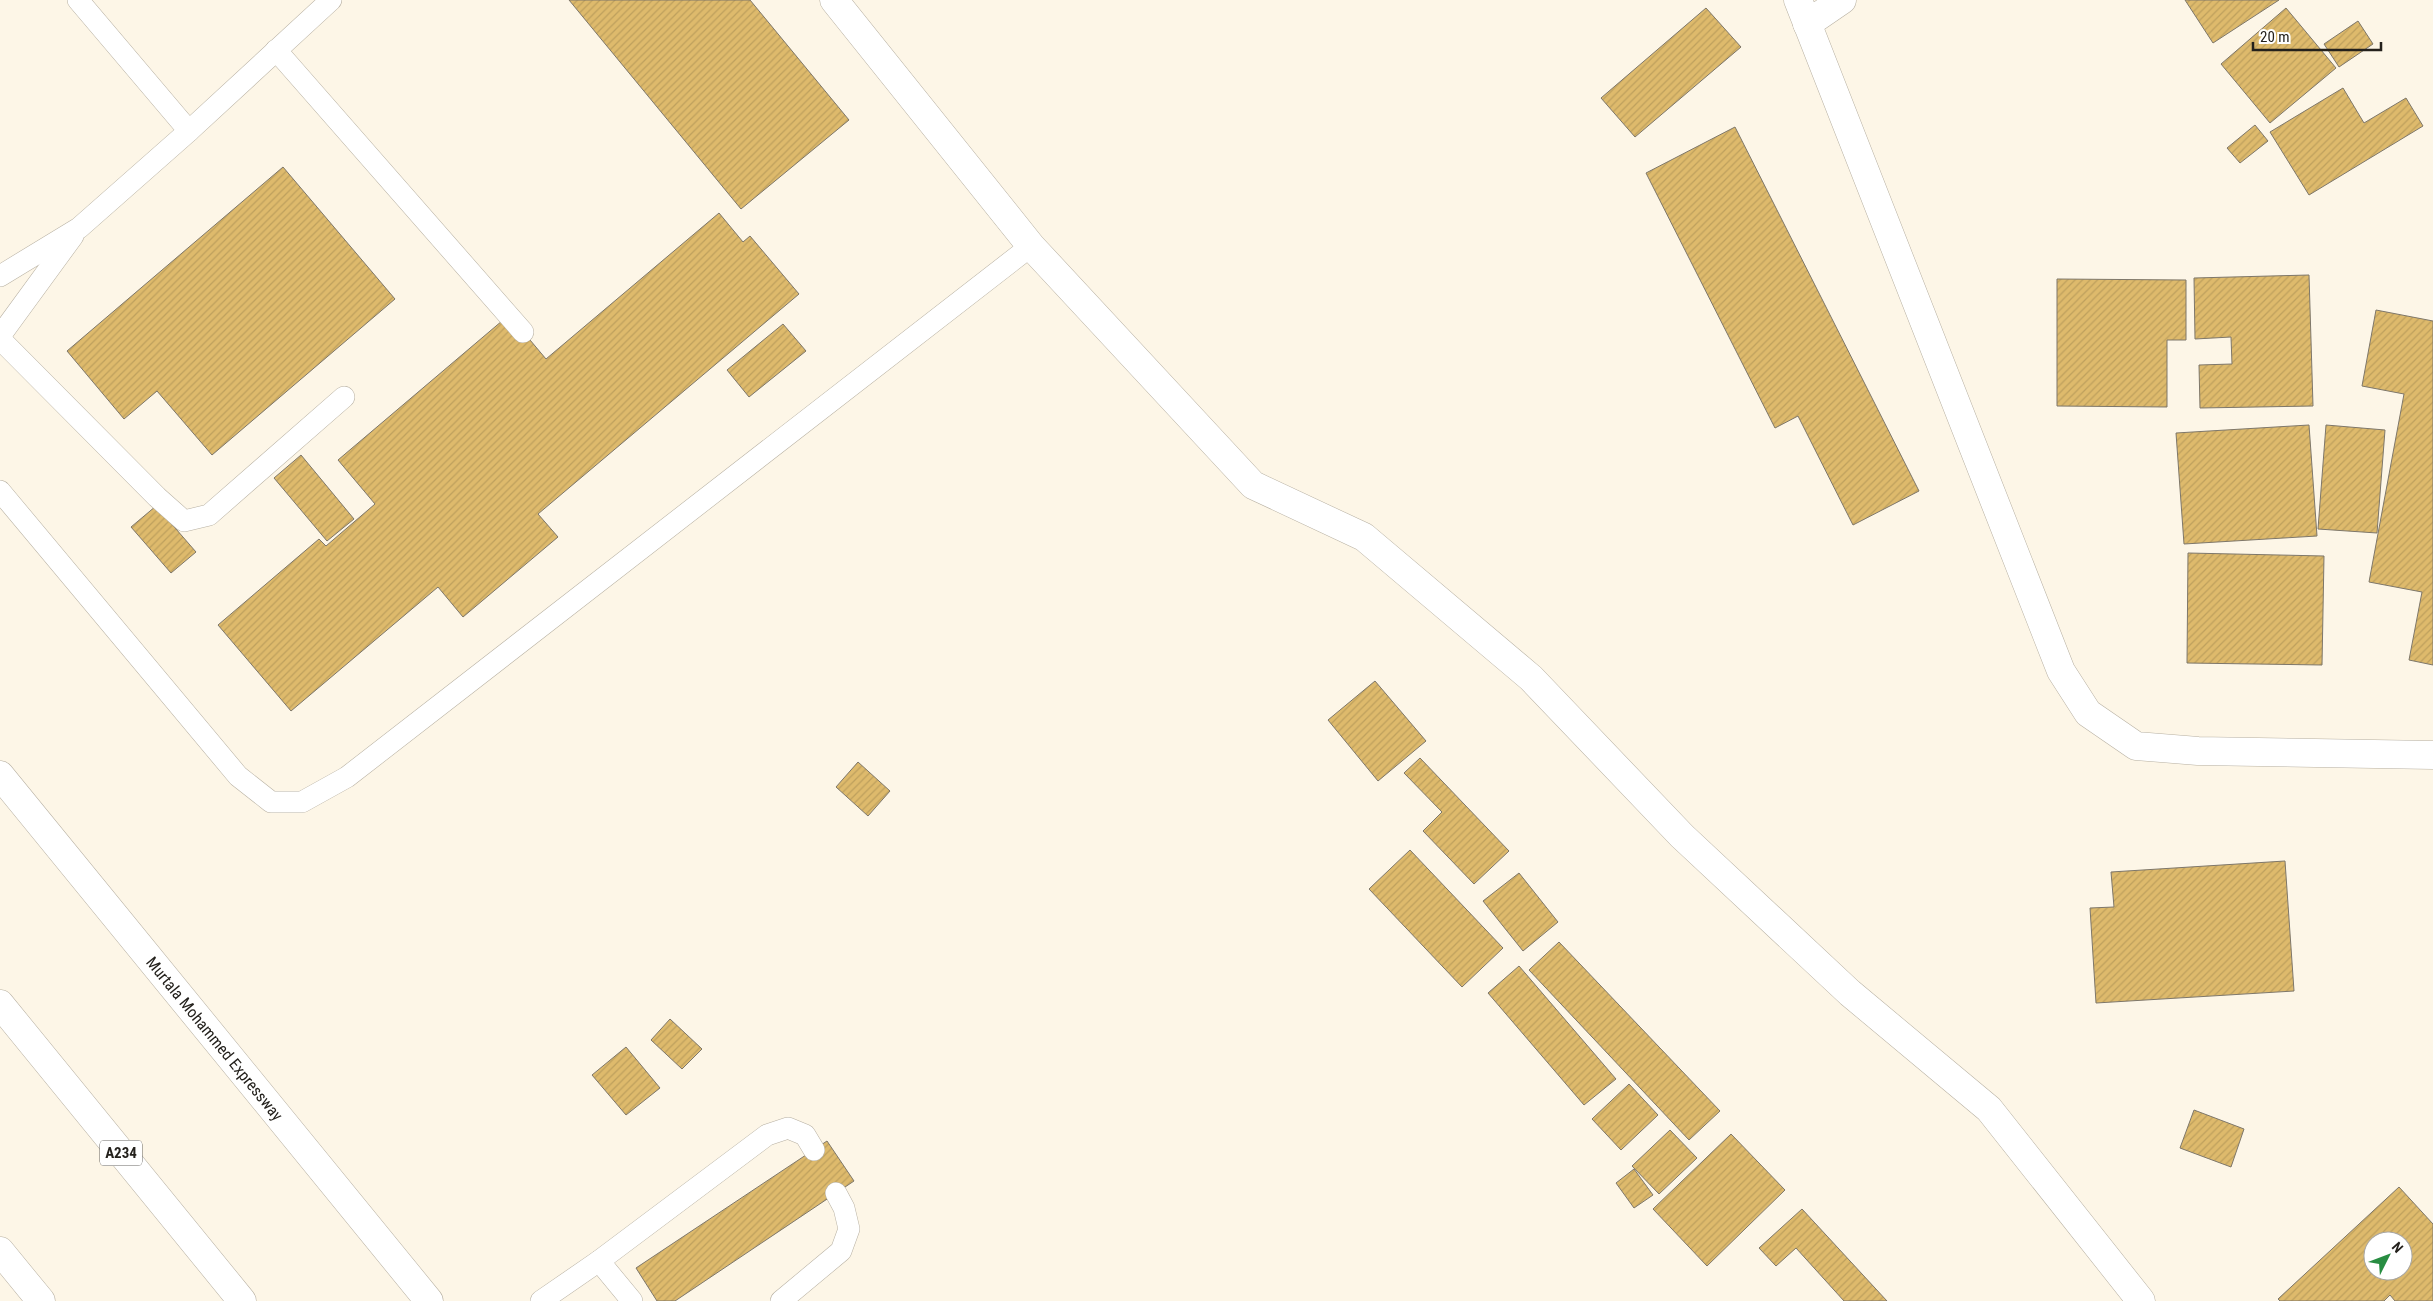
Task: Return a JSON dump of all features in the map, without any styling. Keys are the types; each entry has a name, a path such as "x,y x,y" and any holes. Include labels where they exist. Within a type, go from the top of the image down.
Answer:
{"main road":[{"path":"834,0 1031,246 1253,484 1364,537 1524,672 1682,836 1843,987 1989,1109 2141,1301"},
{"path":"1842,0 1803,12 2061,671 2088,713 2136,746 2198,751 2433,755"},
{"name":"Murtala Mohammed Expressway","path":"0,775 429,1301"},
{"name":"A234","path":"0,1004 242,1301"},
{"path":"0,1251 41,1301"}],"lane":[{"path":"78,0 189,131"},
{"path":"0,276 79,228 189,131 331,0"},
{"path":"276,50 522,332"},
{"path":"79,228 0,337 157,497 184,521 209,515 344,397"},
{"path":"0,491 238,776 271,802 302,802 347,777 1031,246"},
{"path":"541,1301 599,1262 767,1135 788,1128 805,1135 814,1150"},
{"path":"781,1301 841,1251 849,1229 844,1208 836,1193"},
{"path":"599,1262 632,1301"}],"building":[{"path":"569,0 750,0 849,120 741,209"},
{"path":"2185,0 2279,0 2213,43"},
{"path":"1706,8 1741,47 1635,137 1601,98"},
{"path":"2286,8 2336,68 2270,123 2221,64"},
{"path":"2358,21 2373,44 2339,67 2324,44"},
{"path":"2343,88 2364,123 2406,98 2423,126 2309,195 2270,132"},
{"path":"2255,125 2268,141 2240,163 2227,148"},
{"path":"1735,127 1919,491 1853,525 1798,416 1775,428 1646,173"},
{"path":"283,167 395,299 212,455 157,391 124,419 67,351"},
{"path":"719,213 743,242 750,236 799,294 538,514 558,537 463,617 438,587 291,711 218,625 319,539 326,546 375,504 338,460 509,315 546,359"},
{"path":"2309,275 2313,406 2200,408 2199,365 2232,364 2231,337 2195,339 2194,278"},
{"path":"2057,279 2186,280 2186,340 2167,340 2167,407 2057,406"},
{"path":"2376,310 2433,321 2433,665 2409,660 2422,592 2369,582 2404,394 2362,386"},
{"path":"783,324 806,351 749,397 727,370"},
{"path":"2309,425 2317,536 2184,544 2176,433"},
{"path":"2326,425 2385,430 2377,533 2318,529"},
{"path":"301,455 354,519 327,541 274,478"},
{"path":"156,506 196,552 171,573 131,527"},
{"path":"2188,553 2324,556 2322,665 2187,663"},
{"path":"1375,681 1426,741 1378,781 1328,720"},
{"path":"1420,758 1509,851 1474,884 1423,831 1442,812 1404,773"},
{"path":"858,762 890,791 868,816 836,787"},
{"path":"1410,850 1503,948 1462,987 1369,889"},
{"path":"2285,861 2294,991 2096,1003 2090,908 2114,907 2111,872"},
{"path":"1519,873 1558,922 1523,951 1483,901"},
{"path":"1559,942 1720,1111 1689,1140 1529,970"},
{"path":"1519,966 1616,1079 1584,1105 1488,993"},
{"path":"670,1019 702,1049 682,1069 651,1040"},
{"path":"626,1047 660,1088 626,1115 592,1075"},
{"path":"1629,1084 1658,1115 1621,1150 1592,1119"},
{"path":"2194,1110 2244,1129 2231,1167 2180,1148"},
{"path":"1670,1130 1697,1158 1659,1194 1632,1166"},
{"path":"1731,1134 1785,1190 1707,1266 1653,1209"},
{"path":"827,1141 854,1181 675,1301 657,1301 636,1268"},
{"path":"1634,1169 1653,1195 1634,1208 1616,1183"},
{"path":"2399,1187 2433,1224 2433,1301 2395,1301 2390,1295 2384,1301 2280,1301 2278,1299"},
{"path":"1802,1209 1887,1301 1844,1301 1796,1248 1776,1266 1759,1248"}]}
